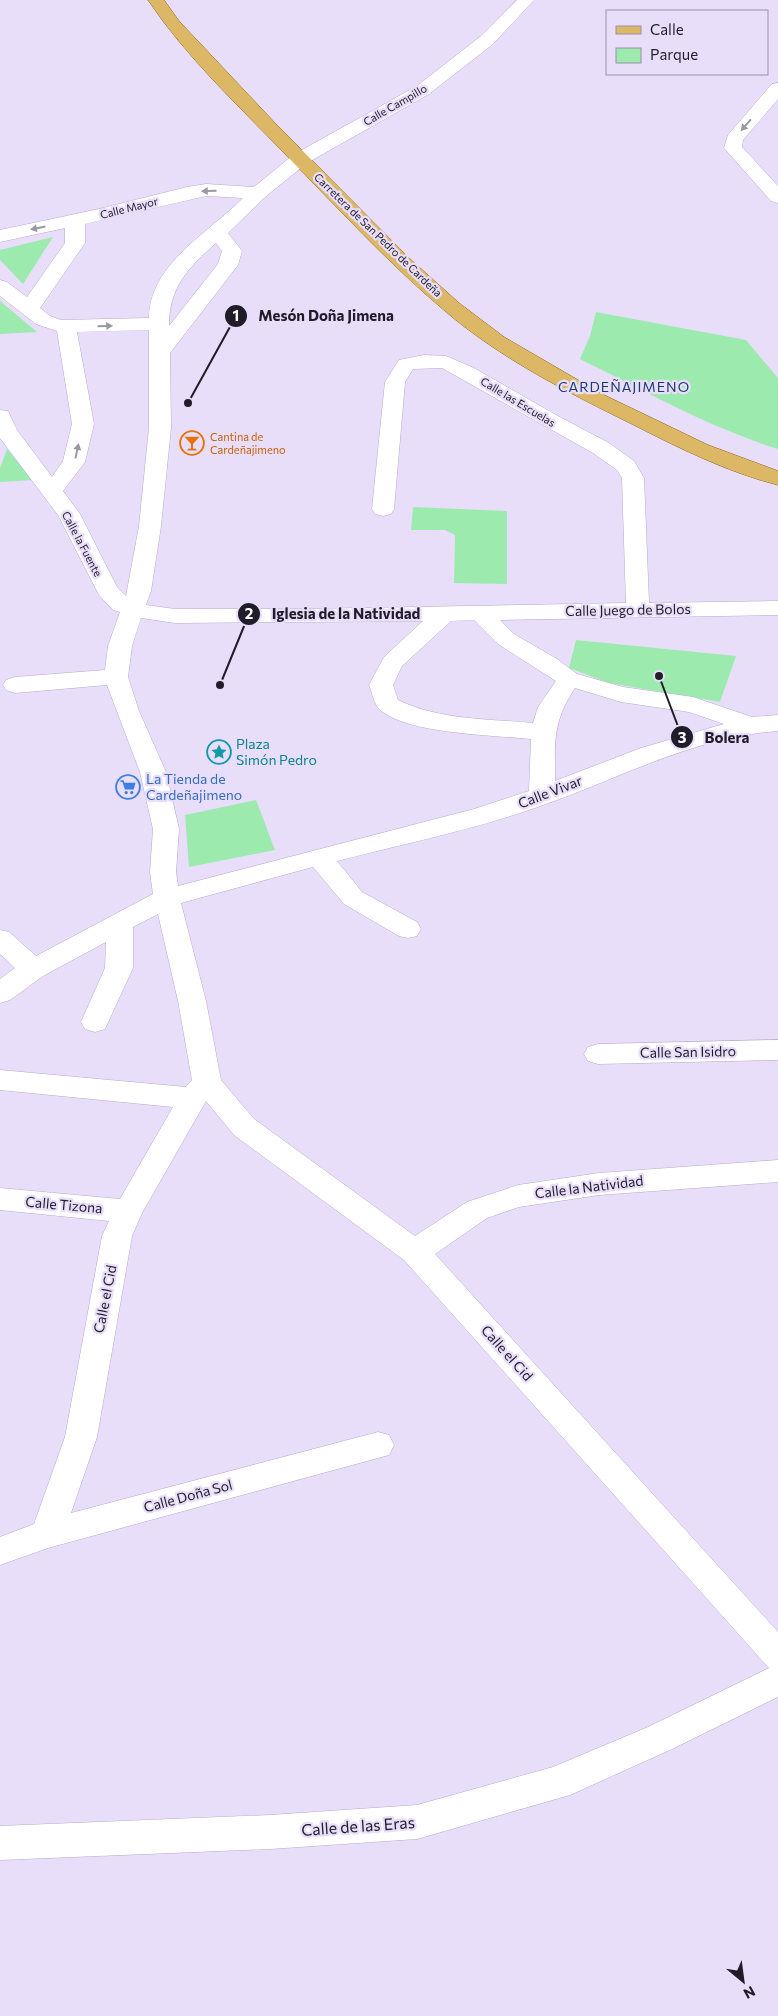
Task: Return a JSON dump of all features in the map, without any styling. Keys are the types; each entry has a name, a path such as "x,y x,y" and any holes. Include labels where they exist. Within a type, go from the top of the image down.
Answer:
{"main road":[{"name":"Carretera de San Pedro de Cardeña","path":"156,0 173,25 300,159 402,262 452,307 497,341 595,398 700,450 778,478"}],"street":[{"name":"Calle Campillo","path":"300,159 423,90 487,40 526,0"},
{"path":"778,88 734,139 733,148 778,197"},
{"path":"168,898 163,872 166,829 153,772 127,711 116,678 120,646 139,591 150,526 160,428 159,324 166,286 186,259 258,193 300,159"},
{"path":"756,172 778,173"},
{"name":"Calle Mayor","path":"0,236 75,221 187,193 206,190 258,193"},
{"path":"28,310 75,243 75,221"},
{"path":"159,354 228,265 232,251 217,232"},
{"path":"0,286 43,320 66,327 159,324"},
{"path":"51,492 74,462 82,424 66,327"},
{"name":"Calle las Escuelas","path":"383,509 394,382 406,364 424,360 446,362 468,372 548,420 601,448 626,466 633,478 638,610"},
{"name":"Calle la Fuente","path":"2,428 69,514 107,590 121,605 133,609"},
{"name":"Calle Juego de Bolos","path":"133,609 175,616 778,608"},
{"path":"479,612 506,639 549,664 569,679 621,694 693,705 750,725"},
{"path":"446,613 392,662 381,685 388,704 411,716 434,721 543,732"},
{"path":"14,684 116,678"},
{"path":"542,795 543,732 550,707 569,679"},
{"name":"Calle Vivar","path":"0,993 33,969 168,898 478,817 650,754 750,725 778,723"},
{"path":"319,857 353,898 408,929"},
{"name":"Calle el Cid","path":"46,1534 81,1436 117,1236 128,1211 200,1091 192,1000 168,898"},
{"path":"95,1022 119,968 120,923"},
{"path":"0,939 33,969"},
{"name":"Calle San Isidro","path":"598,1054 778,1050"},
{"path":"0,1080 200,1091"},
{"name":"Calle el Cid","path":"200,1091 244,1127 415,1252 778,1656"},
{"name":"Calle la Natividad","path":"415,1252 477,1210 518,1196 599,1184 778,1171"},
{"name":"Calle Tizona","path":"0,1200 128,1211"},
{"name":"Calle Doña Sol","path":"0,1551 46,1534 378,1445"},
{"name":"Calle de las Eras","path":"0,1843 270,1832 417,1822 556,1783 660,1738 778,1680"}],"green space":[{"path":"53,237 23,284 0,260 0,250"},
{"path":"0,301 37,332 0,334"},
{"path":"596,312 746,340 778,378 778,449 702,419 580,359 590,336"},
{"path":"7,449 33,480 0,482 0,468"},
{"path":"413,507 507,511 507,584 454,583 455,535 445,530 411,530"},
{"path":"576,640 736,656 720,702 609,683 569,668"},
{"path":"256,800 275,850 189,867 185,815"}],"place":[{"name":"Mesón Doña Jimena","path":"188,403"},
{"name":"Cantina de Cardeñajimeno","path":"192,443"},
{"name":"Bolera","path":"659,676"},
{"name":"Iglesia de la Natividad","path":"220,685"},
{"name":"Plaza Simón Pedro","path":"219,752"},
{"name":"La Tienda de Cardeñajimeno","path":"128,787"}],"district":[{"name":"CARDEÑAJIMENO","path":"624,387"}]}
